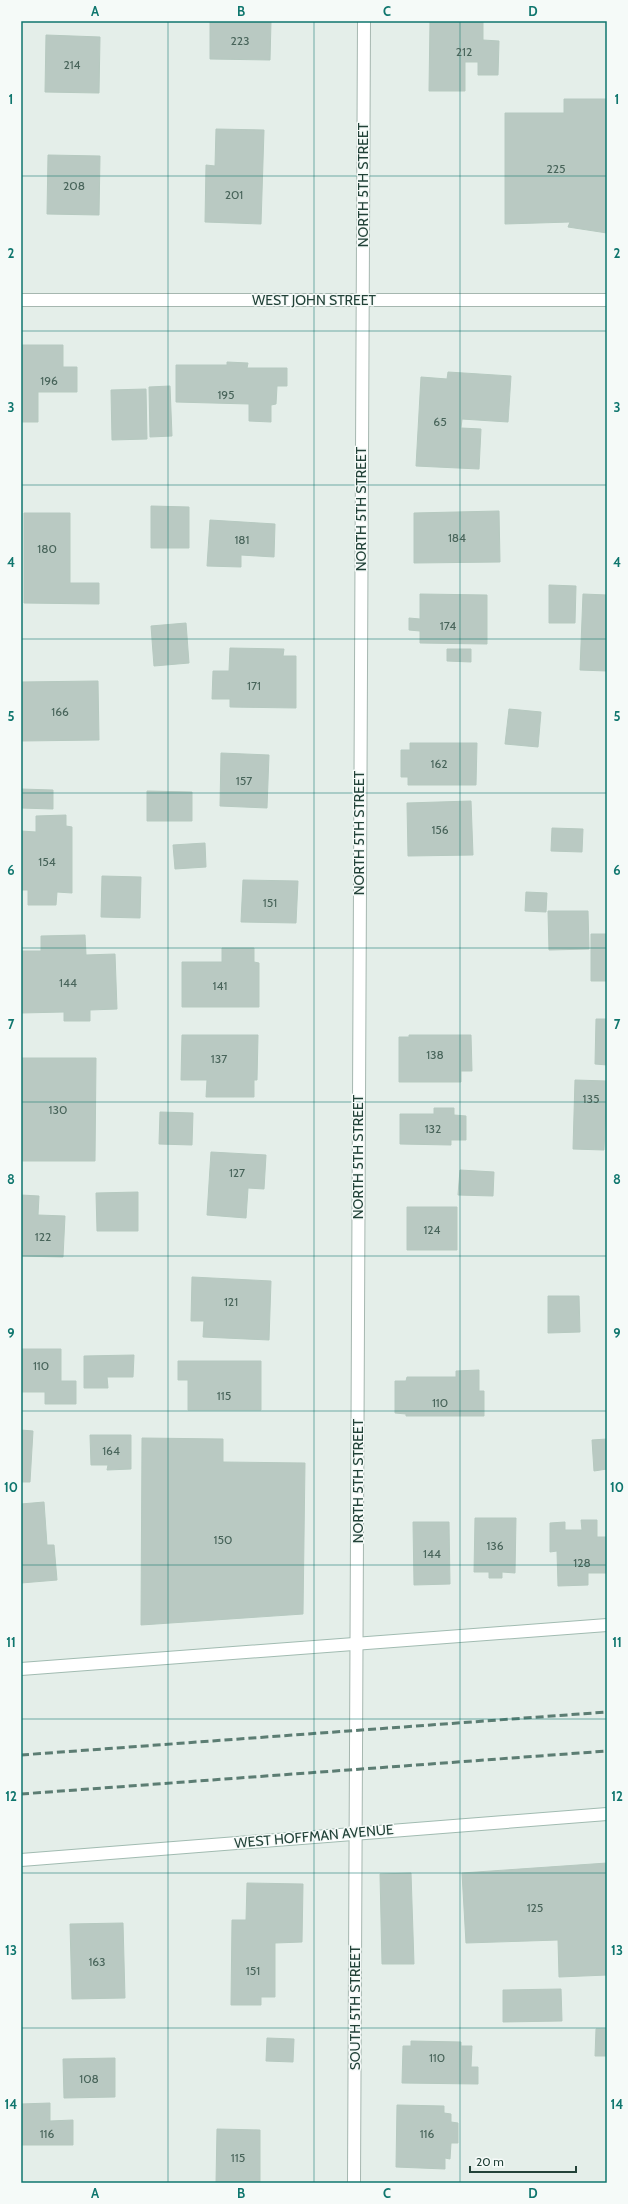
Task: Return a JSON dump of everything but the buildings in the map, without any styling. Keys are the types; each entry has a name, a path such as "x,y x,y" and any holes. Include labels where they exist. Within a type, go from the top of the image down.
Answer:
{"street":[{"name":"NORTH 5TH STREET","path":"356,1832 358,1644 358,1062 364,21"},
{"name":"WEST JOHN STREET","path":"21,300 607,300"},
{"path":"21,1669 607,1624"},
{"name":"WEST HOFFMAN AVENUE","path":"21,1860 356,1832 607,1814"},
{"name":"SOUTH 5TH STREET","path":"354,2183 356,1832"}],"railway":[{"path":"21,1755 607,1712"},
{"path":"21,1794 607,1751"}]}
